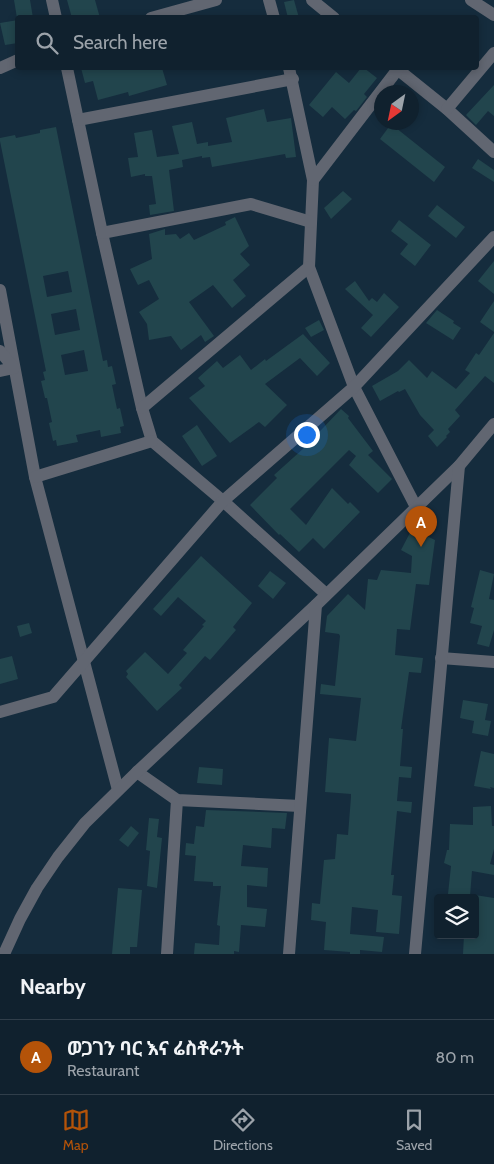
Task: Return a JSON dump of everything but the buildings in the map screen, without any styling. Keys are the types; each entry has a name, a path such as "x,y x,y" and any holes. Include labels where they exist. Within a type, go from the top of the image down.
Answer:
{"street":[{"path":"52,0 55,15"},
{"path":"162,15 216,0"},
{"path":"269,0 273,15"},
{"path":"471,0 494,15"},
{"path":"314,1 330,15"},
{"path":"447,109 494,53"},
{"path":"0,68 15,61"},
{"path":"67,70 142,408 152,440 326,594"},
{"path":"313,180 396,70"},
{"path":"399,70 447,109 494,152"},
{"path":"78,120 291,73 313,180 309,266 354,387 416,507"},
{"path":"102,233 251,204 311,222"},
{"path":"0,712 52,697 223,501 354,387 494,237"},
{"path":"142,408 309,266"},
{"path":"0,290 35,477 118,790"},
{"path":"0,351 14,368 0,371"},
{"path":"4,954 37,888 58,857 85,823 416,507 458,466 494,424"},
{"path":"35,477 152,440"},
{"path":"415,954 458,466"},
{"path":"289,954 316,604"},
{"path":"442,658 494,662"},
{"path":"137,772 177,800 300,806"},
{"path":"167,954 177,800"}],"place":[{"name":"ወጋገን ባር እና ሬስቶራንት","path":"421,547"}]}
